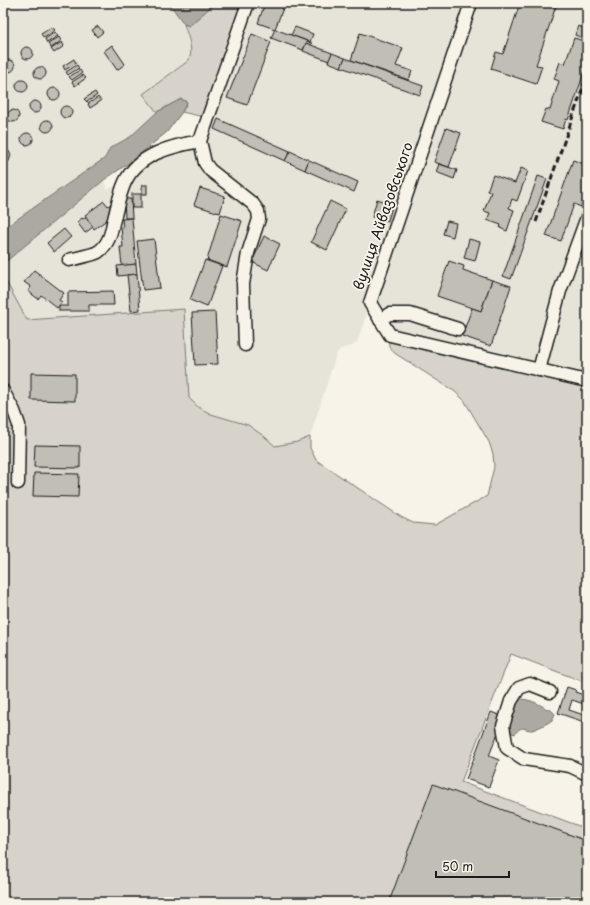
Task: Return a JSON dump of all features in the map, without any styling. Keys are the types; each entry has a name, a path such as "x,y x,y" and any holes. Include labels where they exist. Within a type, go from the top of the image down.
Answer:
{"lane":[{"path":"245,345 243,284 248,253 259,219 258,211 253,204 210,170 205,163 200,141 248,3"},
{"name":"вулиця Айвазовського","path":"471,3 370,303 390,335 587,381"},
{"path":"69,260 97,253 105,245 110,236 121,192 132,171 137,166 149,156 158,152 187,143 200,141"},
{"path":"539,370 560,291 587,217"},
{"path":"380,320 390,314 410,314 458,329"},
{"path":"3,391 14,411 19,425 18,483"},
{"path":"550,692 530,684 519,688 511,701 503,726 507,748 524,759 570,766 587,774"}],"shaded area":[{"path":"3,3 169,3 184,24 191,50 191,57 188,61 143,94 157,112 130,137 110,148 105,158 3,229"},
{"path":"169,3 215,3 189,26 184,24"},
{"path":"215,3 248,3 208,118 182,112 187,102 181,99 157,112 143,94 188,61 191,48 184,24 189,26"},
{"path":"248,3 587,3 587,381 390,335 370,304 357,342 352,346 340,349 336,355 310,437 297,442 275,446 248,425 211,414 198,407 189,398 184,309 27,320 3,276 3,264 104,180 107,190 126,181 137,166 200,141"},
{"path":"181,99 187,102 182,112 167,132 129,163 104,180 3,264 3,229 105,158 110,148 130,137 157,112"},
{"path":"3,276 27,320 184,309 189,398 198,407 211,414 248,425 275,446 297,442 310,437 310,448 316,460 401,517 413,523 435,525 487,496 494,467 493,454 489,442 464,400 454,391 393,352 389,346 390,335 587,381 587,683 511,654 461,782 587,829 587,902 3,902"},
{"path":"519,699 537,703 547,709 549,708 555,714 553,719 532,730 521,728 515,734 509,732 507,727"}],"building":[{"path":"265,3 285,3 275,29 258,23"},
{"path":"520,3 557,3 536,65 542,66 536,84 491,69 496,52 503,54"},
{"path":"98,26 103,32 97,37 92,30"},
{"path":"578,26 587,29 587,40 575,35"},
{"path":"52,27 55,30 44,38 41,34"},
{"path":"295,27 313,34 310,42 291,35"},
{"path":"275,29 312,43 311,45 306,43 303,50 271,38"},
{"path":"55,32 58,36 47,43 45,39"},
{"path":"360,33 403,48 396,66 412,71 409,80 351,60"},
{"path":"252,34 271,42 247,105 227,98"},
{"path":"59,37 61,41 51,48 48,44"},
{"path":"574,38 587,42 587,64 568,120 566,119 563,129 541,122 546,109 550,110 559,81 554,79 560,62 565,64"},
{"path":"62,42 64,46 54,53 51,49"},
{"path":"306,43 332,53 329,61 303,51"},
{"path":"112,45 125,64 117,70 104,51"},
{"path":"25,47 29,47 33,53 29,59 25,59 21,55 21,51"},
{"path":"332,53 345,58 341,67 328,62"},
{"path":"345,58 423,86 420,95 341,67"},
{"path":"74,59 76,63 65,70 63,66"},
{"path":"7,60 11,60 15,66 11,72 7,72 3,68 3,64"},
{"path":"77,65 79,68 68,75 66,72"},
{"path":"38,67 42,67 46,73 42,79 38,79 34,75 34,71"},
{"path":"80,70 82,73 72,80 69,77"},
{"path":"83,75 86,78 75,86 72,82"},
{"path":"20,80 24,80 28,86 24,92 20,92 16,88 16,84"},
{"path":"52,88 56,88 60,94 56,100 52,100 48,96 48,92"},
{"path":"95,92 97,95 87,102 84,99"},
{"path":"98,97 101,101 90,108 88,104"},
{"path":"33,101 37,101 41,107 37,113 33,113 29,109 29,105"},
{"path":"64,106 68,106 72,112 68,118 64,118 60,114 60,110"},
{"path":"11,110 15,110 19,116 15,122 11,122 7,118 7,114"},
{"path":"218,119 290,151 285,161 214,129"},
{"path":"45,120 49,120 53,126 49,132 45,132 41,128 41,124"},
{"path":"446,128 461,133 449,167 434,162"},
{"path":"25,133 29,133 33,139 29,145 25,145 21,141 21,137"},
{"path":"3,147 8,150 11,155 7,164 3,165"},
{"path":"290,151 309,160 305,170 285,161"},
{"path":"309,160 358,182 354,192 305,170"},
{"path":"573,160 587,165 587,190 581,207 574,204 561,241 546,236"},
{"path":"439,164 457,170 454,179 436,172"},
{"path":"521,168 528,171 517,201 512,199 509,208 514,210 507,231 500,228 501,225 487,220 490,213 484,211 491,192 487,191 493,175 515,183"},
{"path":"538,176 547,179 511,279 503,276"},
{"path":"142,185 147,185 147,194 142,194"},
{"path":"200,188 225,196 220,213 194,205"},
{"path":"132,194 141,194 141,208 132,208"},
{"path":"124,199 131,199 132,218 125,218"},
{"path":"377,199 393,204 388,221 372,217"},
{"path":"104,201 108,206 112,203 116,208 114,215 94,229 85,215"},
{"path":"330,201 346,209 327,250 311,242"},
{"path":"221,214 242,221 227,267 207,260"},
{"path":"86,217 93,227 85,233 77,222"},
{"path":"132,218 136,264 122,266 120,247 123,247 121,227 123,227 122,219"},
{"path":"447,221 456,223 453,237 443,234"},
{"path":"64,229 71,237 54,252 47,243"},
{"path":"264,236 280,244 268,270 252,262"},
{"path":"154,239 160,288 143,290 137,241"},
{"path":"469,239 480,242 475,261 464,258"},
{"path":"581,243 587,244 587,258 578,256"},
{"path":"205,260 222,266 207,307 190,300"},
{"path":"449,261 464,266 463,270 492,280 481,311 437,296"},
{"path":"136,264 137,274 118,276 117,266"},
{"path":"34,270 64,293 59,300 62,302 57,308 41,295 38,299 28,291 31,287 24,282"},
{"path":"137,274 140,310 131,311 127,275"},
{"path":"492,280 511,286 491,346 462,336 472,308 481,311"},
{"path":"113,291 114,305 89,305 89,311 59,311 59,306 68,306 68,292"},
{"path":"215,312 218,364 195,365 192,313"},
{"path":"31,373 75,374 75,401 31,400"},
{"path":"35,445 80,446 80,468 34,467"},
{"path":"34,473 79,474 78,497 33,496"},
{"path":"567,687 576,690 575,692 587,696 587,705 572,700 569,710 587,716 587,723 558,713"},
{"path":"491,712 504,717 489,756 499,760 489,787 466,779"},
{"path":"433,784 587,841 587,902 389,902"}],"railway":[{"path":"536,222 587,76"}]}
